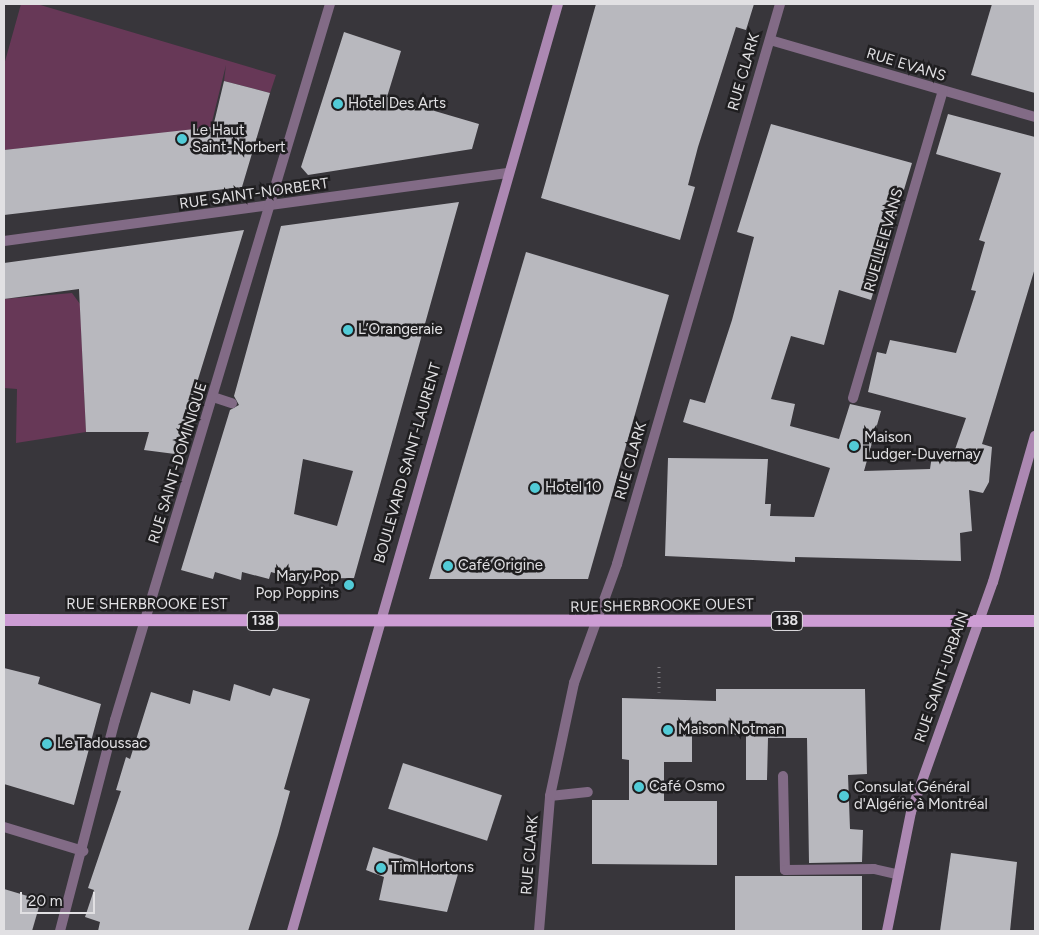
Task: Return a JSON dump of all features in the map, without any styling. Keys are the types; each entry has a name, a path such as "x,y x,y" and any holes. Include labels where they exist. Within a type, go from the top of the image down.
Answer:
{"main road":[{"name":"BOULEVARD SAINT-LAURENT","path":"292,931 507,173 558,4"},
{"name":"RUE SAINT-URBAIN","path":"887,931 896,874 911,812 978,621 1035,436"},
{"name":"RUE SHERBROOKE EST","path":"4,620 380,621"},
{"name":"RUE SHERBROOKE OUEST","path":"380,621 596,623 1035,621"}],"street":[{"name":"RUE SAINT-DOMINIQUE","path":"60,931 83,851 115,720 147,621 330,4"},
{"name":"RUE CLARK","path":"539,931 550,796 574,683 596,623 780,4"},
{"name":"RUE EVANS","path":"770,40 1035,117"},
{"name":"RUELLE EVANS","path":"853,398 943,91"},
{"name":"RUE SAINT-NORBERT","path":"4,241 507,173"},
{"path":"213,398 232,403"},
{"path":"783,776 785,870 874,869 896,874"},
{"path":"550,796 588,792"},
{"path":"4,827 83,851"}],"path":[{"path":"659,663 659,692"}],"shaded area":[{"path":"21,4 37,4 276,75 270,93 224,81 226,65 210,130 4,150 4,65"},
{"path":"72,293 80,304 86,432 16,443 17,389 4,388 4,299"}],"building":[{"path":"596,4 754,4 746,30 736,27 698,147 688,185 695,187 680,240 541,198"},
{"path":"992,4 1035,4 1035,93 971,75"},
{"name":"Hotel Des Arts","path":"344,32 401,51 387,97 479,124 472,149 308,175 301,167"},
{"name":"Le Haut Saint-Norbert","path":"224,81 270,93 242,187 4,215 4,150 213,127"},
{"path":"948,114 1035,137 1035,268 982,444 992,447 989,482 983,493 969,490 972,531 960,533 961,561 795,557 795,562 665,556 668,458 768,459 765,504 771,504 770,516 814,517 830,468 683,422 690,399 705,403 732,320 754,237 737,232 771,124 912,163 871,300 839,290 824,345 791,336 771,399 795,404 790,426 839,439 850,404 881,411 864,471 930,469 932,455 952,458 966,418 868,392 877,352 886,354 890,340 956,353 976,291 971,290 985,242 979,240 1001,173 936,154"},
{"path":"459,202 354,578 295,579 271,572 269,579 242,572 241,580 215,572 213,579 181,570 230,410 239,405 234,396 281,226","holes":["303,459 353,471 337,526 294,514"]},
{"path":"244,230 175,454 144,450 149,432 86,432 79,289 4,299 4,263"},
{"name":"Hotel 10","path":"526,252 669,295 588,579 429,579"},
{"name":"Le Tadoussac","path":"4,668 40,677 38,684 101,704 74,805 4,784"},
{"path":"234,684 270,696 273,688 310,699 284,789 290,791 248,931 98,931 100,922 85,917 94,890 88,888 121,791 116,790 126,757 130,759 151,692 190,704 193,690 230,701"},
{"path":"716,689 865,689 867,774 848,775 850,829 863,830 862,862 809,863 807,738 768,738 767,780 746,780 746,735 692,733 692,762 664,762 664,801 717,801 717,865 592,864 592,800 629,800 629,760 622,759 622,698 716,701"},
{"path":"403,763 502,795 487,841 388,809"},
{"path":"373,847 458,874 447,912 379,900 384,877 366,870"},
{"path":"951,853 1017,862 1010,931 940,931"},
{"path":"735,876 862,876 862,931 735,931"},
{"path":"4,889 41,900 32,931 4,931"}],"place":[{"name":"Hotel Des Arts","path":"338,104"},
{"name":"Le Haut Saint-Norbert","path":"182,139"},
{"name":"L’Orangeraie","path":"348,330"},
{"name":"Maison Ludger-Duvernay","path":"854,446"},
{"name":"Hotel 10","path":"535,488"},
{"name":"Café Origine","path":"448,566"},
{"name":"Mary Pop Pop Poppins","path":"349,585"},
{"name":"Maison Notman","path":"668,730"},
{"name":"Le Tadoussac","path":"47,744"},
{"name":"Café Osmo","path":"639,787"},
{"name":"Consulat Général d'Algérie à Montréal","path":"844,796"},
{"name":"Tim Hortons","path":"381,868"}]}
